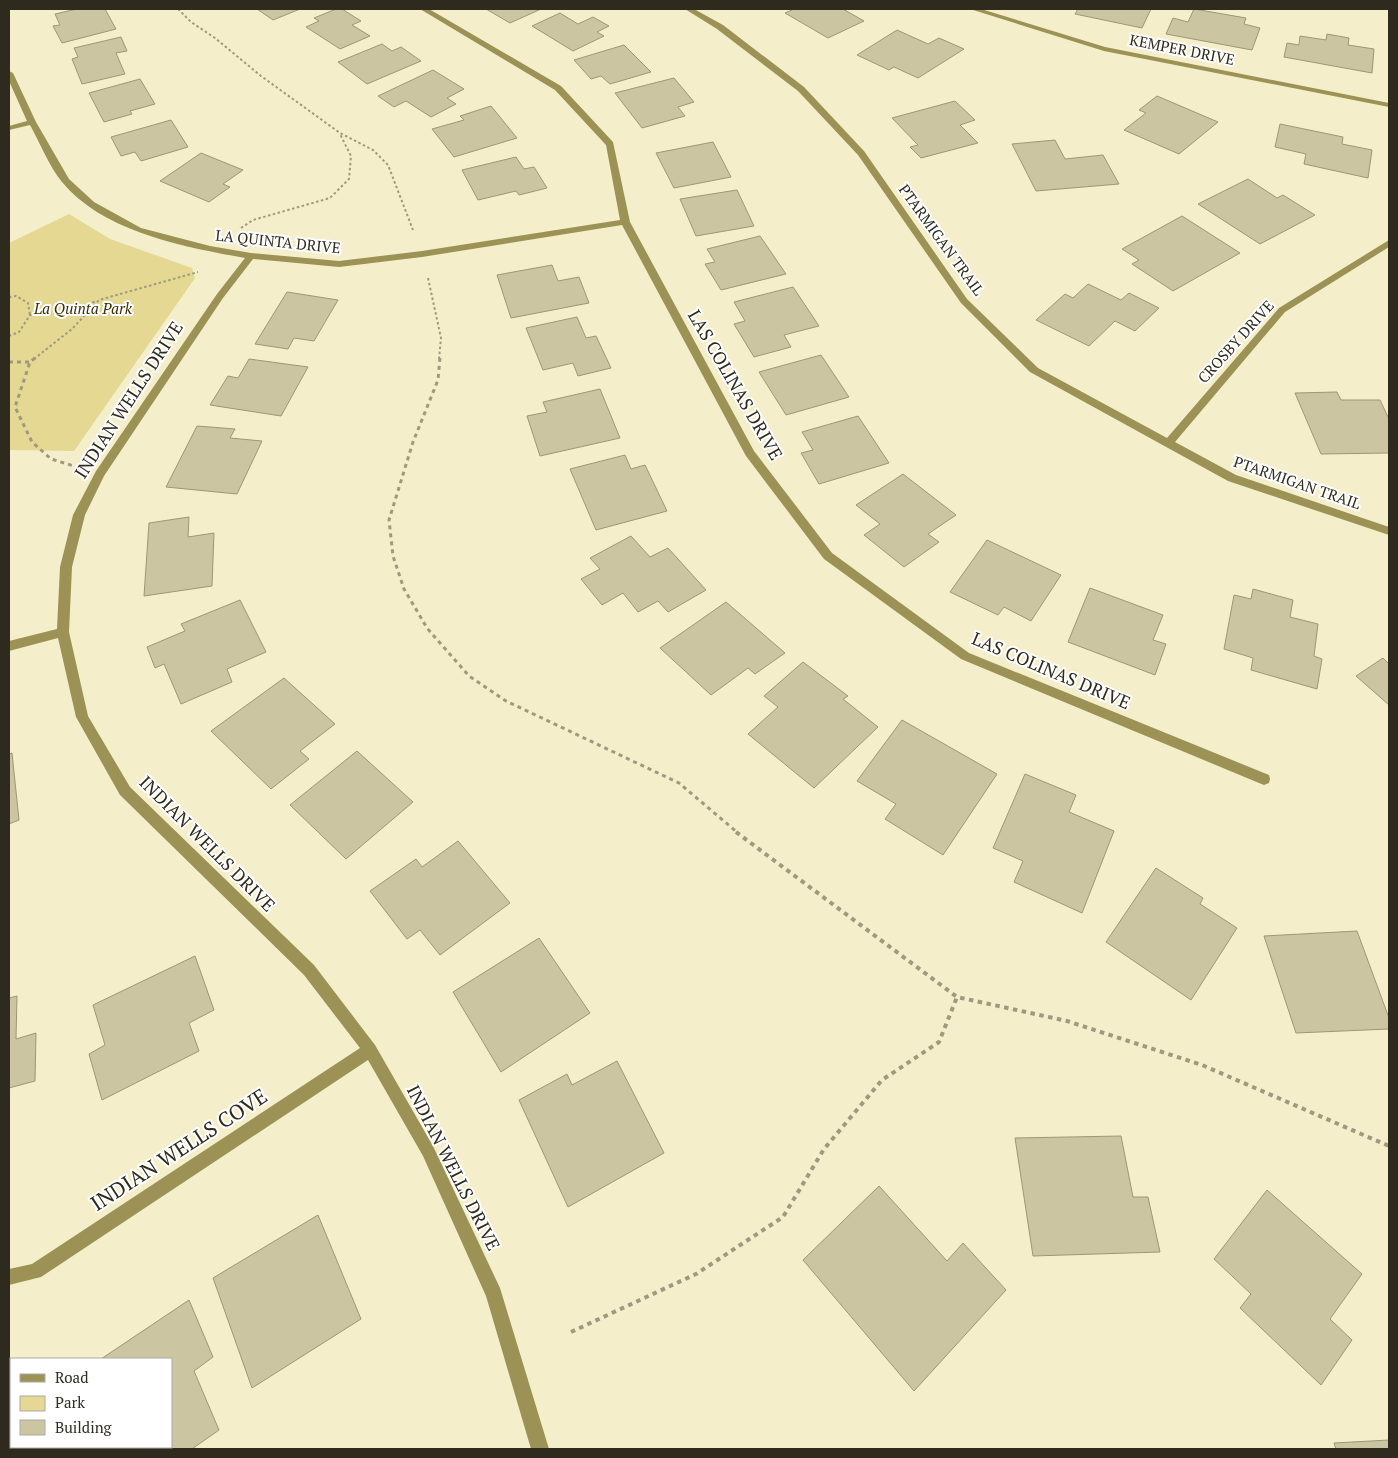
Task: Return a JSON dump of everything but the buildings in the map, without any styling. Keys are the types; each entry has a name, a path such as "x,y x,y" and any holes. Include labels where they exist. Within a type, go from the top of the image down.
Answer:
{"street":[{"name":"LAS COLINAS DRIVE","path":"424,9 558,88 610,144 626,222 750,453 828,556 965,656 1264,779"},
{"name":"PTARMIGAN TRAIL","path":"690,9 720,27 801,89 861,152 964,301 1034,370 1232,478 1389,531"},
{"name":"KEMPER DRIVE","path":"974,9 1104,49 1389,105"},
{"name":"LA QUINTA DRIVE","path":"9,73 32,122 65,180 91,204 138,230 210,249 251,256 338,264 422,254 626,222"},
{"path":"9,128 32,122"},
{"name":"CROSBY DRIVE","path":"1168,443 1282,310 1389,243"},
{"name":"INDIAN WELLS DRIVE","path":"251,256 220,296 100,474 79,515 66,567 63,632 82,717 125,791 309,970 370,1050 428,1151 494,1294 540,1449"},
{"path":"9,646 63,632"},
{"name":"INDIAN WELLS COVE","path":"9,1277 35,1271 370,1050"}],"path":[{"path":"178,9 191,22 215,38 261,76 340,133 372,150 388,165 422,254 441,338 438,380 414,442 389,520 393,556 404,589 427,628 469,676 506,701 679,784 733,829 956,997 1067,1021 1202,1065 1389,1146"},
{"path":"210,249 253,220 330,198 349,179 351,156 340,133"},
{"path":"30,315 59,313 200,271"},
{"path":"9,297 16,296 28,304 30,315 19,332 9,336"},
{"path":"98,300 72,329 30,362 15,407 32,442 51,458 100,474"},
{"path":"9,362 30,362"},
{"path":"571,1332 696,1274 783,1217 824,1149 882,1080 939,1042 956,997"}],"green space":[{"name":"La Quinta Park","path":"69,214 110,239 192,268 195,278 74,451 9,450 9,243"}]}
